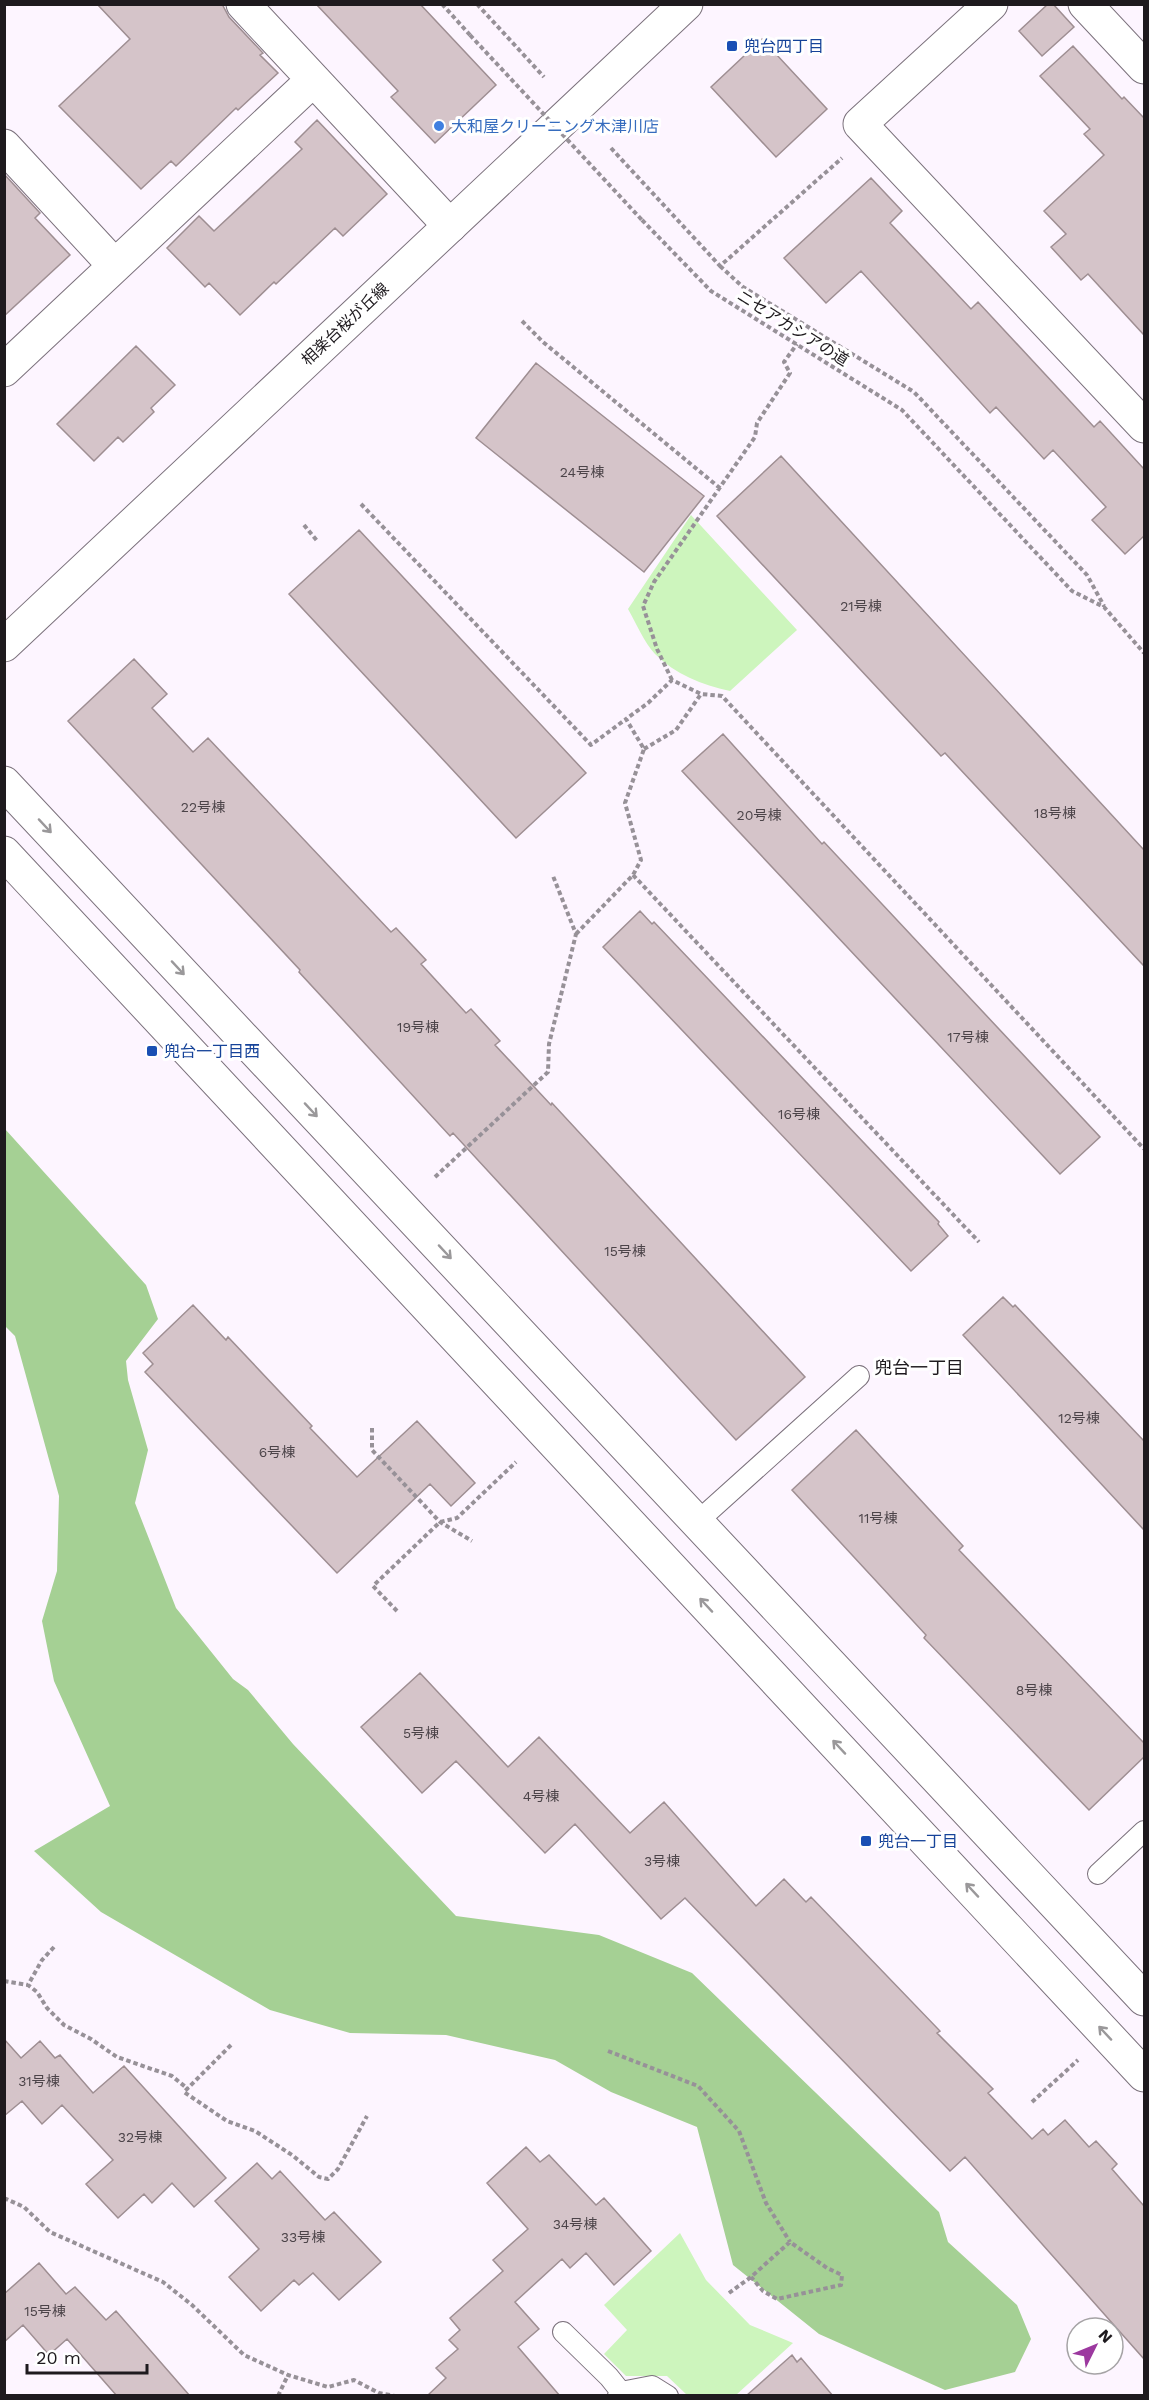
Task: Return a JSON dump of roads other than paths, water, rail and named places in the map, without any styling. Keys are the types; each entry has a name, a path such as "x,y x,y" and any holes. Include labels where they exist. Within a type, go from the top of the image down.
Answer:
{"street":[{"path":"243,4 450,226"},
{"name":"相楽台桜が丘線","path":"4,645 686,4"},
{"path":"991,4 860,124 1144,426"},
{"path":"1085,4 1144,67"},
{"path":"4,370 313,80"},
{"path":"4,146 114,265"},
{"path":"4,783 1144,2000"},
{"path":"4,853 1144,2075"}],"lane":[{"path":"697,1522 859,1376"},
{"path":"1098,1874 1144,1831"},
{"path":"563,2332 609,2377 620,2394 652,2386 668,2396"}],"place":[{"name":"兜台四丁目","path":"732,46"},
{"name":"大和屋クリーニング木津川店","path":"439,126"},
{"name":"兜台一丁目西","path":"152,1051"},
{"name":"兜台一丁目","path":"866,1841"}],"district":[{"name":"兜台一丁目","path":"919,1367"}]}
